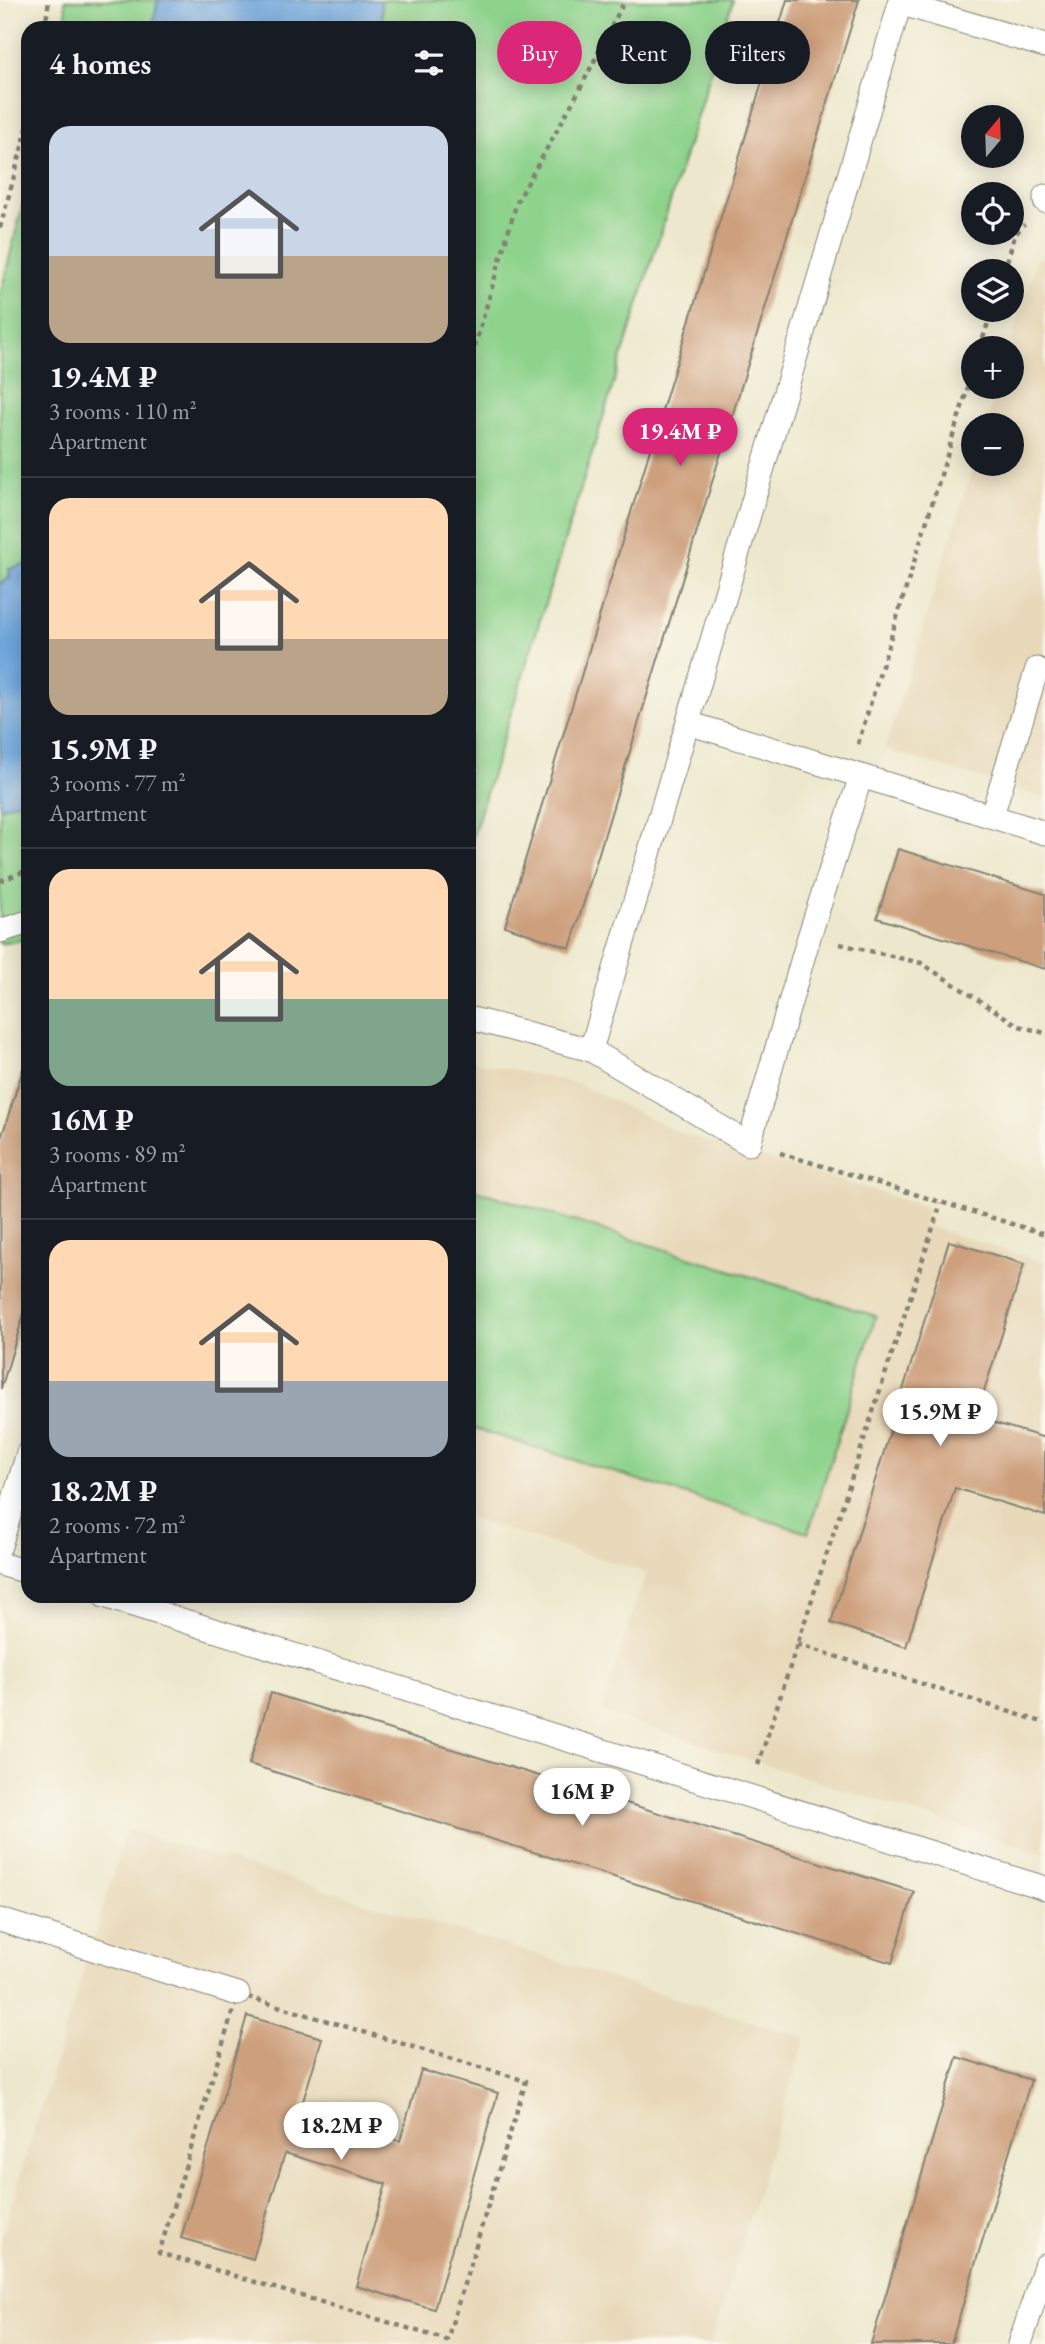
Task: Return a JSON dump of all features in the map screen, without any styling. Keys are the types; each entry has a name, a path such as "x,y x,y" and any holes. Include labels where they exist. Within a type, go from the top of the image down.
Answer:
{"lane":[{"path":"591,1050 900,1 1045,46"},
{"path":"992,815 1037,669"},
{"path":"688,723 1045,833"},
{"path":"476,1020 591,1050 749,1144 809,937 861,776"},
{"path":"0,930 21,924"},
{"path":"0,1546 21,1476"},
{"path":"0,1563 21,1570"},
{"path":"126,1603 1045,1888"},
{"path":"0,1920 238,1994"},
{"path":"1020,2344 1045,2266"}],"path":[{"path":"46,21 49,0"},
{"path":"476,342 517,202 580,89 625,0"},
{"path":"0,228 21,151"},
{"path":"1008,259 1015,235 1044,199"},
{"path":"861,776 856,751 964,399"},
{"path":"0,881 21,873"},
{"path":"809,937 921,963 1018,1026 1045,1033"},
{"path":"749,1144 1045,1234"},
{"path":"747,1797 941,1203"},
{"path":"797,1644 1045,1723"},
{"path":"238,1994 526,2081 447,2340 159,2253 238,1994"}],"shaded area":[{"path":"1038,257 1045,259 1045,798 885,749 970,476 1024,476 1024,413 989,413 993,399 1024,399 1024,336 1013,336 1017,322 1024,322 1024,301"},
{"path":"476,1062 576,1083 680,1133 928,1207 924,1225 1045,1263 1045,1854 601,1712 646,1573 476,1520"},
{"path":"127,1829 805,2038 711,2344 0,2344 0,2242"}],"green space":[{"path":"65,0 733,0 726,21 705,21 707,84 476,826 476,21 66,21"},
{"path":"21,212 21,940 0,944 0,295"},
{"path":"476,1190 876,1316 808,1533 476,1429"}],"water":[{"path":"158,0 381,0 382,21 154,21"},
{"path":"21,565 21,800 0,808 0,584 10,577 9,569"}],"building":[{"path":"787,0 859,0 570,948 505,926 761,84 810,84 810,21 781,21"},
{"path":"898,849 1045,894 1045,969 877,918"},
{"path":"21,1075 21,1323 1,1389 0,1142"},
{"path":"949,1241 1024,1264 976,1417 1045,1438 1045,1516 955,1488 906,1647 831,1623"},
{"path":"271,1693 914,1892 892,1963 249,1764"},
{"path":"247,2016 322,2038 300,2111 400,2141 421,2070 498,2093 434,2309 356,2286 386,2184 285,2153 253,2259 181,2238"},
{"path":"957,2057 1031,2080 951,2344 871,2344"}]}
